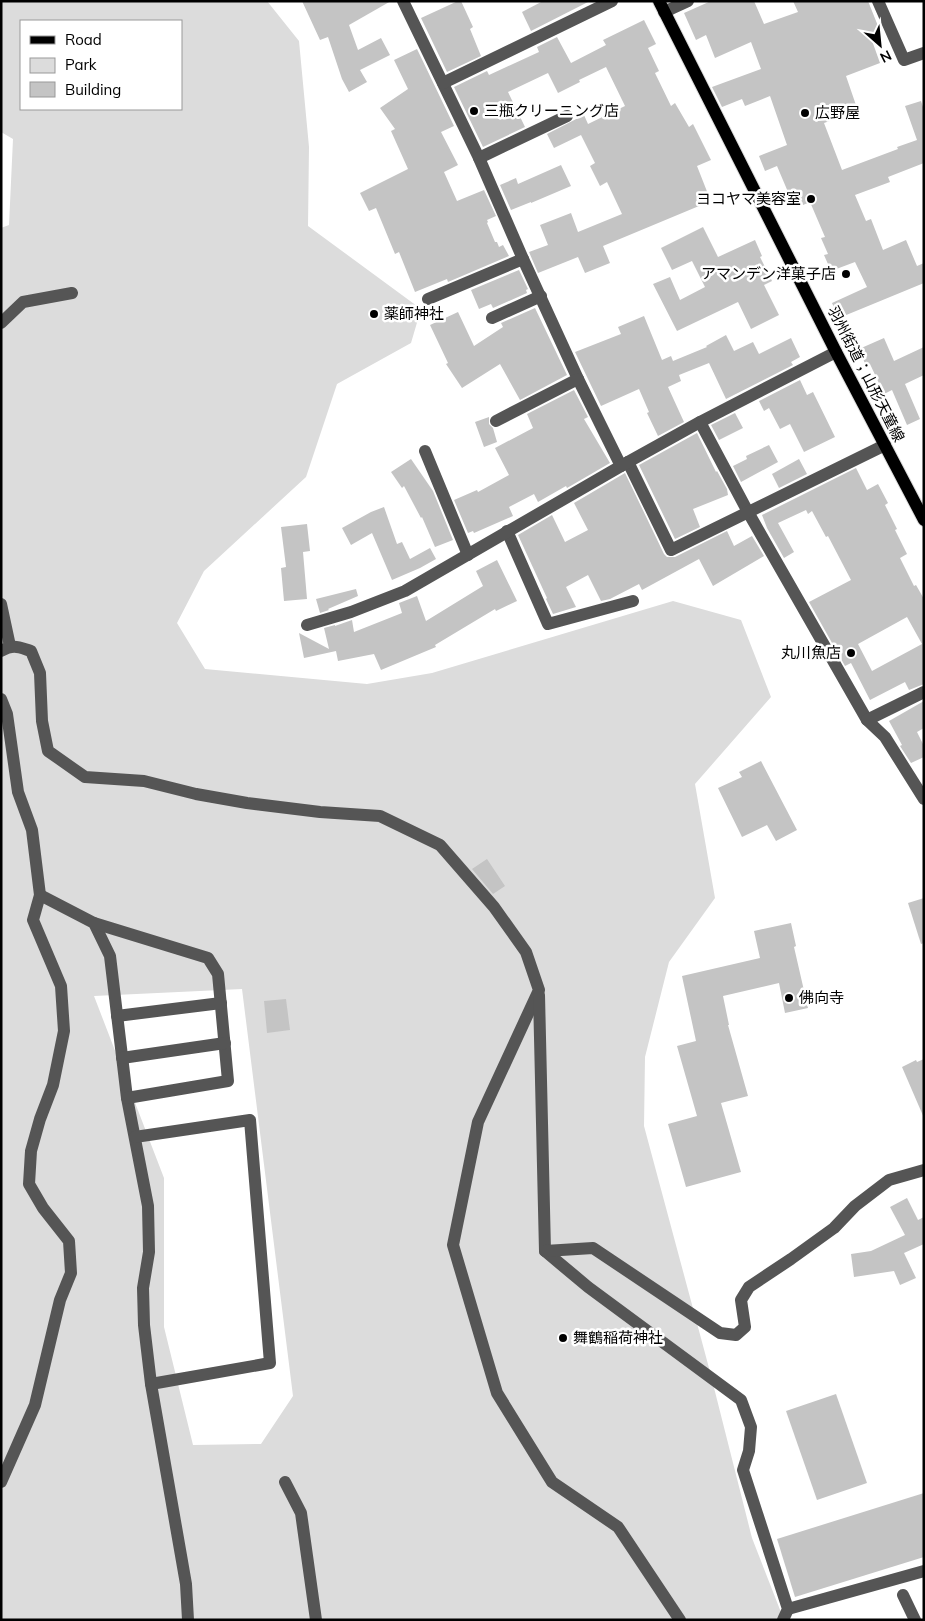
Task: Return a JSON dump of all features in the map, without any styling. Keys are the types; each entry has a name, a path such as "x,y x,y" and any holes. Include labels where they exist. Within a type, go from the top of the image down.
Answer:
{"main road":[{"name":"羽州街道；山形天童線","path":"662,7 836,352 924,520"}],"lane":[{"path":"403,1 479,158 578,378 671,550 884,445"},
{"path":"443,83 612,1"},
{"path":"662,7 688,1"},
{"path":"878,1 904,60 924,53"},
{"path":"479,158 567,116"},
{"path":"428,298 523,259"},
{"path":"1,323 23,302 72,292"},
{"path":"492,318 541,296"},
{"path":"306,624 351,612 405,591 624,464 700,422 836,352"},
{"path":"496,421 578,378"},
{"path":"700,422 748,512 868,720 885,737 924,799"},
{"path":"426,451 468,555"},
{"path":"507,531 548,624 633,601"},
{"path":"1,604 5,648 17,646 31,652 40,673 42,721 48,750 85,777 144,781 196,794 256,804 320,812 380,816 440,845 494,907 526,952 539,990 546,1251 588,1287 741,1400 751,1427 749,1451 743,1470 786,1614 924,1571"},
{"path":"868,720 924,692"},
{"path":"1,699 6,714 18,792 32,830 40,895 33,920 61,986 64,1031 52,1085 30,1151 29,1184 43,1208 69,1241 71,1273 60,1300 35,1405 1,1482"},
{"path":"40,895 94,923 208,958 218,974 228,1081 127,1098"},
{"path":"94,923 110,956 127,1098 148,1206 149,1252 143,1288 144,1325 151,1384 186,1584 188,1620"},
{"path":"539,990 478,1122 453,1246 497,1392 552,1482 618,1527 680,1620"},
{"path":"117,1016 221,1003"},
{"path":"122,1058 225,1044"},
{"path":"135,1137 250,1120 270,1363 151,1384"},
{"path":"546,1251 593,1248 720,1333 736,1335 745,1327 741,1300 749,1287 834,1228 855,1206 889,1180 924,1170"},
{"path":"285,1482 301,1513 316,1620"},
{"path":"903,1595 915,1620"}],"green space":[{"path":"1,1 267,1 299,41 309,147 308,226 421,309 411,343 337,384 306,477 204,571 177,623 205,669 367,684 432,673 673,601 741,620 771,697 695,784 715,898 669,962 645,1057 644,1126 709,1368 752,1538 784,1620 1,1620 1,228 9,225 13,139 1,132","holes":["242,989 293,1396 261,1444 193,1445 164,1327 164,1178 94,996"]}],"building":[{"path":"302,1 391,1 349,25 358,50 381,38 390,55 360,70 367,82 349,92 342,79 328,37 320,40"},
{"path":"461,1 473,27 470,29 481,56 447,72 421,18"},
{"path":"543,1 590,1 531,31 522,12"},
{"path":"711,1 754,1 764,24 798,12 793,1 868,1 880,31 870,35 880,63 846,76 858,111 824,123 842,170 917,140 905,106 921,101 924,110 924,163 888,177 890,182 855,195 866,221 871,219 883,250 906,240 917,266 924,263 924,283 839,318 832,303 867,287 855,262 831,271 824,255 828,254 821,238 825,237 810,202 803,205 796,189 788,192 777,166 765,171 759,156 787,145 770,96 745,106 742,99 722,107 712,87 761,69 751,42 715,58 706,35 696,40 684,13"},
{"path":"644,20 656,44 648,48 659,71 655,73 671,106 675,103 689,127 693,124 711,160 697,166 708,194 697,199 699,206 603,246 610,263 585,273 578,257 538,273 529,252 548,245 540,225 571,213 578,232 622,214 607,182 600,186 590,166 595,163 581,135 554,148 547,134 584,115 588,124 625,106 606,67 558,93 548,73 508,92 525,127 483,147 454,87 487,71 489,75 539,52 537,47 557,37 571,63 606,45 603,40"},
{"path":"417,49 454,126 441,132 458,165 444,172 457,201 484,190 496,216 487,220 487,223 495,242 497,242 499,247 503,245 509,256 448,282 447,279 415,292 399,252 395,254 376,208 369,211 360,193 408,169 391,131 395,129 380,108 408,89 394,60"},
{"path":"561,165 571,186 511,210 500,185 516,178 518,184"},
{"path":"703,227 718,257 755,240 762,256 760,257 772,281 764,285 779,315 751,329 738,302 677,331 653,284 670,277 680,300 705,287 692,261 672,270 661,248"},
{"path":"519,270 528,289 526,290 527,293 493,308 491,304 479,309 471,290"},
{"path":"535,308 567,375 520,400 500,364 462,388 446,364 448,363 430,325 458,312 474,346 503,327 501,323"},
{"path":"644,316 662,360 671,356 673,361 707,347 726,335 734,351 753,342 759,354 791,338 800,357 791,362 793,365 726,399 709,363 679,375 681,381 668,387 684,422 658,436 647,413 649,412 639,389 601,406 575,352 621,334 618,327"},
{"path":"884,338 894,361 924,347 924,375 905,384 920,419 907,425 892,390 884,394 870,364 866,366 859,349"},
{"path":"800,380 807,395 813,392 835,437 804,452 790,424 780,429 769,408 764,411 759,401"},
{"path":"574,390 588,417 584,419 610,463 567,488 566,486 538,502 534,494 509,507 513,516 474,533 473,531 468,533 454,500 477,490 478,492 509,475 495,448 533,428 527,414"},
{"path":"735,413 743,428 719,440 711,425"},
{"path":"489,417 489,424 493,428 497,442 484,447 475,422"},
{"path":"697,433 716,472 727,489 728,495 693,509 700,527 675,539 639,465"},
{"path":"769,445 778,462 741,482 733,466 747,459 746,456"},
{"path":"411,459 433,491 453,540 435,547 422,517 404,486 402,488 391,472"},
{"path":"799,459 807,474 779,488 772,474"},
{"path":"856,468 867,490 878,484 888,503 885,505 907,554 900,558 914,586 916,585 924,599 924,684 909,690 905,682 870,700 851,663 845,666 809,602 851,580 828,536 826,537 812,511 808,514 806,510 778,523 794,552 784,558 762,515","holes":["907,617 922,644 872,671 858,644"]},
{"path":"625,473 667,557 675,557 727,531 734,546 752,536 764,556 713,586 699,559 642,590 639,584 610,599 601,601 588,575 566,587 576,607 553,614 518,535 552,515 565,542 588,530 574,503"},
{"path":"384,507 397,544 402,542 410,559 430,548 436,559 392,580 372,533 351,545 342,528"},
{"path":"307,524 310,551 303,552 307,599 284,601 281,568 286,567 281,527"},
{"path":"497,560 517,601 496,611 495,609 435,645 436,647 381,670 374,654 338,661 336,651 304,658 299,633 329,649 324,628 352,620 354,632 402,613 399,603 417,596 426,621 483,586 476,571"},
{"path":"356,589 358,596 320,613 316,599"},
{"path":"924,701 924,728 917,732 924,746 924,757 911,763 900,746 902,745 889,721"},
{"path":"761,761 797,830 776,841 767,825 742,837 718,788 742,777 739,772"},
{"path":"487,859 505,886 493,894 472,869"},
{"path":"924,898 924,943 921,944 908,903"},
{"path":"791,923 796,946 794,947 808,1008 785,1013 779,983 723,996 728,1025 748,1096 721,1103 741,1172 686,1187 668,1124 697,1116 677,1046 696,1041 682,976 760,958 754,931"},
{"path":"286,999 290,1030 267,1033 264,1001"},
{"path":"924,1059 924,1118 902,1067 916,1060 917,1062"},
{"path":"907,1198 918,1220 924,1217 924,1244 904,1253 916,1278 900,1285 894,1271 854,1277 851,1254 871,1251 905,1235 890,1207"},
{"path":"836,1394 867,1483 817,1500 786,1411"},
{"path":"924,1493 924,1557 795,1597 777,1539"}],"place":[{"name":"三瓶クリーニング店","path":"474,111"},
{"name":"広野屋","path":"805,113"},
{"name":"ヨコヤマ美容室","path":"811,199"},
{"name":"アマンデン洋菓子店","path":"846,274"},
{"name":"薬師神社","path":"374,314"},
{"name":"丸川魚店","path":"851,653"},
{"name":"佛向寺","path":"789,998"},
{"name":"舞鶴稲荷神社","path":"563,1338"}]}
